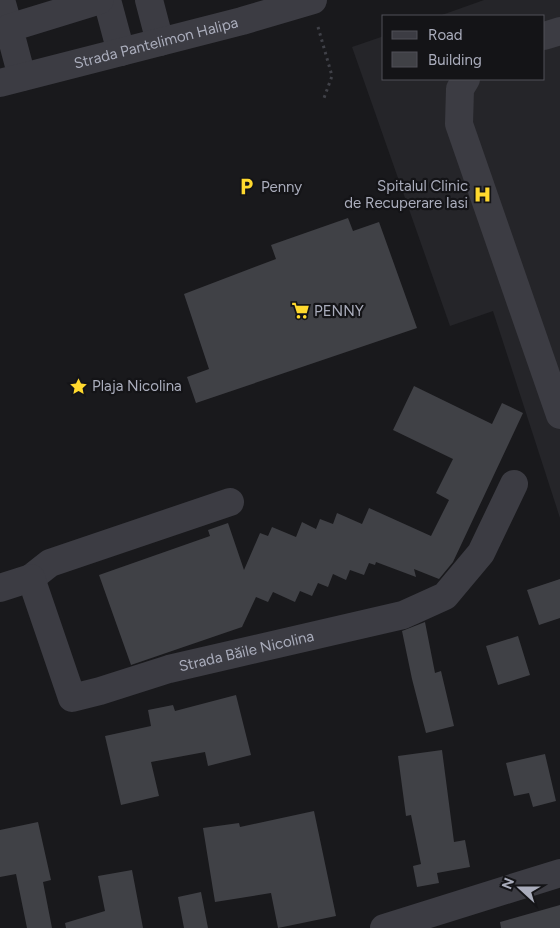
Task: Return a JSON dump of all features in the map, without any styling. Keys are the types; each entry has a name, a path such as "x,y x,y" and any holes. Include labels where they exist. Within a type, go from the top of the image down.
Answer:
{"street":[{"path":"1,0 9,28 11,80"},
{"path":"9,28 100,0"},
{"path":"107,0 121,52"},
{"path":"149,0 160,42"},
{"name":"Strada Pantelimon Halipa","path":"11,80 160,42 239,10 312,0"},
{"path":"545,36 560,30"},
{"path":"465,80 460,89 459,124 560,415"},
{"name":"Strada Băile Nicolina","path":"31,578 72,698 100,691 169,668 403,615 445,596 481,553 514,484"},
{"path":"0,588 31,578 50,563 230,502"},
{"path":"384,928 560,873"}],"path":[{"path":"312,0 332,76 324,98"}],"shaded area":[{"name":"Spitalul Clinic de Recuperare Iasi","path":"484,0 560,0 560,518 493,311 450,326 352,47 382,37 382,80 545,80 545,15 442,15"}],"building":[{"name":"PENNY","path":"348,218 353,231 379,222 417,328 196,403 187,377 209,369 184,294 276,259 271,245"},
{"path":"414,386 492,424 502,403 523,413 453,562 439,579 414,569 416,577 376,562 375,565 369,563 364,575 350,570 346,580 333,574 328,587 318,583 312,596 300,591 295,602 273,592 268,602 256,597 242,627 131,665 99,575 210,536 208,530 228,523 244,570 260,533 268,536 272,527 296,537 302,522 316,529 320,519 333,524 337,513 362,524 369,508 431,536 449,500 436,493 453,459 393,430"},
{"path":"560,579 560,618 539,625 527,590"},
{"path":"425,622 435,673 441,671 454,726 426,733 402,631"},
{"path":"518,636 530,675 498,685 486,646"},
{"path":"236,695 251,755 208,766 205,752 151,762 159,796 121,805 105,736 151,726 148,710 173,705 175,711"},
{"path":"442,750 454,842 465,840 470,867 437,873 439,883 417,887 413,866 421,864 411,815 406,816 398,756"},
{"path":"545,754 556,801 533,807 529,793 514,796 506,763"},
{"path":"314,811 336,916 278,928 271,893 215,902 203,828 239,823 240,827"},
{"path":"38,822 51,880 43,882 52,928 27,928 16,874 0,877 0,830"},
{"path":"132,870 143,928 66,928 65,923 105,911 98,876"},
{"path":"201,892 208,928 184,928 178,897"},
{"path":"560,905 560,928 501,928 500,922"}],"place":[{"name":"Penny","path":"247,187"},
{"name":"Spitalul Clinic de Recuperare Iasi","path":"482,195"},
{"name":"PENNY","path":"300,311"},
{"name":"Plaja Nicolina","path":"78,386"}]}
